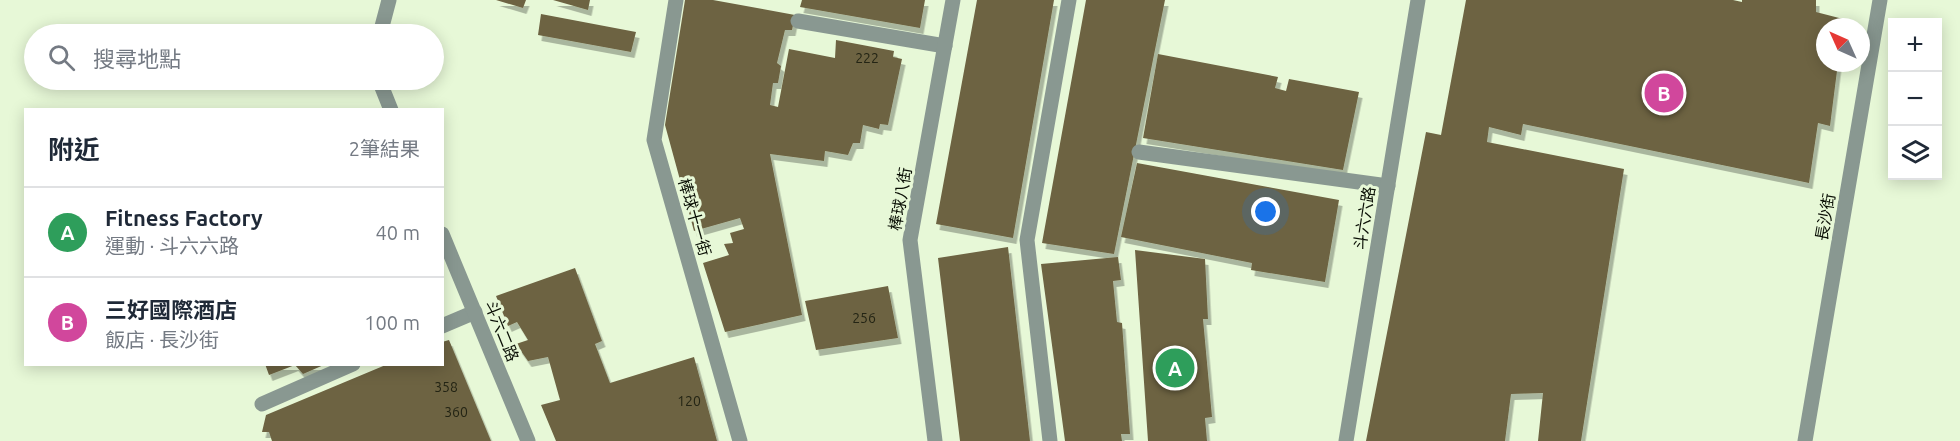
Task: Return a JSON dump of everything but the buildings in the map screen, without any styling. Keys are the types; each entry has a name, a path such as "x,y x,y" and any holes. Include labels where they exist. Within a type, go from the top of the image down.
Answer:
{"street":[{"path":"383,24 389,0"},
{"name":"棒球十一街","path":"676,0 654,140 740,441"},
{"name":"棒球八街","path":"935,441 910,240 953,0"},
{"path":"1050,441 1027,240 1069,0"},
{"name":"斗六六路","path":"1346,441 1418,0"},
{"name":"長沙街","path":"1804,441 1880,0"},
{"path":"798,21 945,46"},
{"path":"383,90 390,108"},
{"path":"1139,152 1388,186"},
{"name":"斗六二路","path":"444,239 528,441"},
{"path":"444,325 475,312"},
{"path":"262,404 348,366"}],"place":[{"name":"三好國際酒店","path":"1664,93"},
{"name":"Fitness Factory","path":"1175,368"}]}
